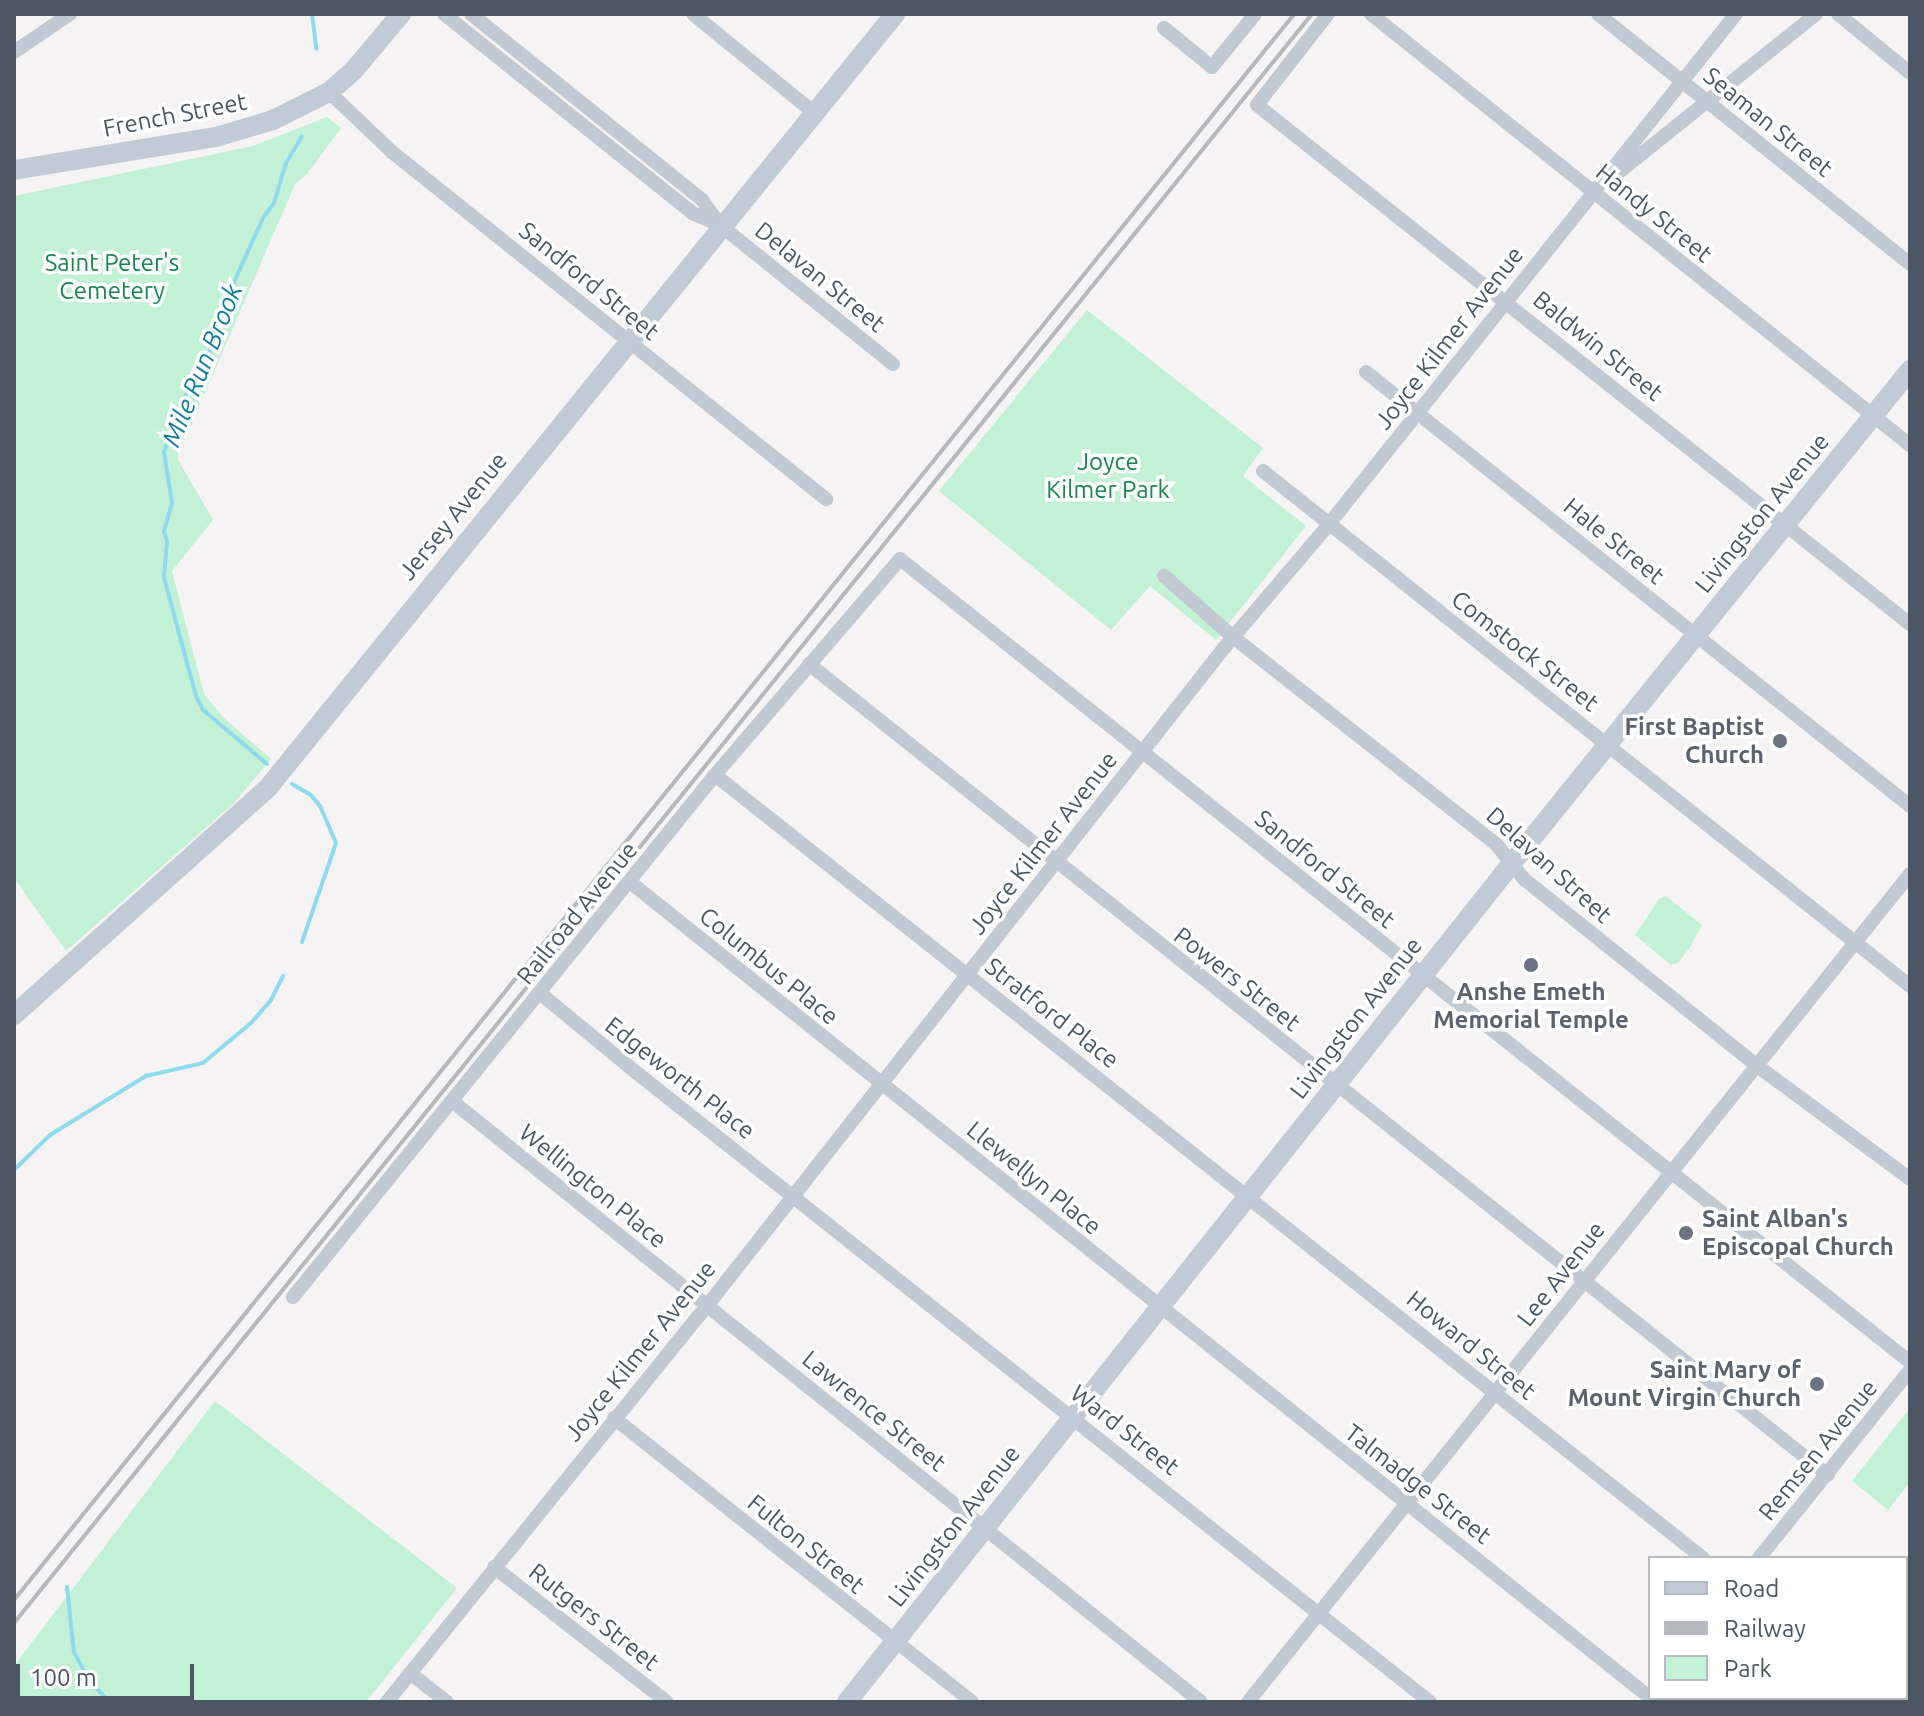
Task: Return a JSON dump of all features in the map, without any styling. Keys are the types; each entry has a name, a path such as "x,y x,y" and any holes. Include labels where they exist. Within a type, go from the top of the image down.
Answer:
{"main road":[{"name":"French Street","path":"14,170 246,130 300,108 329,92 354,70 401,14"},
{"name":"Jersey Avenue","path":"16,1010 249,809 720,225 895,14"},
{"name":"Livingston Avenue","path":"847,1702 1512,863 1910,370"}],"street":[{"path":"14,52 70,14"},
{"name":"Delavan Street","path":"444,14 692,213 720,225"},
{"name":"Delavan Street","path":"471,14 702,200 720,225 893,364"},
{"path":"693,14 813,112"},
{"path":"1164,28 1212,67 1255,14"},
{"name":"Baldwin Street","path":"1328,14 1257,105 1910,624"},
{"name":"Handy Street","path":"1371,14 1910,445"},
{"name":"Seaman Street","path":"1598,14 1910,264"},
{"name":"Joyce Kilmer Avenue","path":"387,1702 1233,637 1329,524 1736,14"},
{"path":"1593,193 1709,103 1816,14"},
{"path":"1838,14 1910,73"},
{"name":"Sandford Street","path":"329,92 392,152 826,499"},
{"path":"582,126 593,113"},
{"name":"Hale Street","path":"1366,372 1910,806"},
{"name":"Comstock Street","path":"1263,471 1910,986"},
{"name":"Sandford Street","path":"900,559 1910,1362"},
{"name":"Railroad Avenue","path":"293,1297 715,775 900,559"},
{"name":"Delavan Street","path":"1164,576 1233,637 1496,844 1524,879 1756,1065 1910,1179"},
{"name":"Powers Street","path":"809,664 1828,1475"},
{"name":"Stratford Place","path":"715,775 1249,1196"},
{"name":"Lee Avenue","path":"1248,1702 1910,874"},
{"name":"Columbus Place","path":"630,882 881,1083"},
{"name":"Edgeworth Place","path":"541,994 793,1194"},
{"name":"Llewellyn Place","path":"881,1083 1160,1308"},
{"name":"Wellington Place","path":"452,1101 706,1304"},
{"name":"Ward Street","path":"793,1194 1430,1702"},
{"name":"Howard Street","path":"1249,1196 1700,1556"},
{"name":"Lawrence Street","path":"706,1304 1201,1702"},
{"name":"Talmadge Street","path":"1160,1308 1647,1697"},
{"name":"Remsen Avenue","path":"1761,1556 1910,1370"},
{"name":"Fulton Street","path":"614,1418 972,1702"},
{"name":"Rutgers Street","path":"494,1567 667,1702"},
{"path":"410,1673 447,1702"}],"green space":[{"name":"Saint Peter's Cemetery","path":"327,117 341,128 307,174 295,184 177,458 213,520 172,571 204,694 223,717 271,759 234,803 66,951 14,878 14,196 253,146"},
{"name":"Joyce Kilmer Park","path":"1087,310 1263,448 1243,476 1306,526 1216,640 1150,586 1111,630 939,491"},
{"path":"1666,896 1702,925 1678,963 1671,965 1635,935 1659,899"},
{"path":"215,1401 457,1588 366,1702 14,1702 14,1666"},
{"path":"1910,1408 1910,1482 1888,1510 1852,1481"}],"waterway":[{"name":"Mile Run Brook","path":"312,14 316,49"},
{"name":"Mile Run Brook","path":"267,764 203,710 196,696 164,577 167,541 164,531 172,503 164,452 189,387 210,351 213,328 264,216 274,203 286,163 302,136"},
{"name":"Mile Run Brook","path":"292,784 311,795 320,806 336,843 302,942"},
{"name":"Mile Run Brook","path":"14,1170 50,1135 146,1076 203,1063 251,1023 271,1000 283,976"},
{"name":"Mile Run Brook","path":"67,1587 74,1652 90,1682 110,1702"}],"railway":[{"path":"14,1600 1294,14"},
{"path":"14,1623 1312,14"}],"place":[{"name":"First Baptist Church","path":"1780,741"},
{"name":"Anshe Emeth Memorial Temple","path":"1531,965"},
{"name":"Saint Alban's Episcopal Church","path":"1686,1233"},
{"name":"Saint Mary of Mount Virgin Church","path":"1817,1384"}]}
